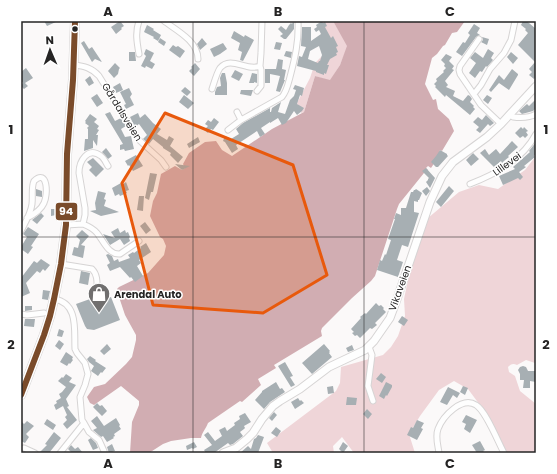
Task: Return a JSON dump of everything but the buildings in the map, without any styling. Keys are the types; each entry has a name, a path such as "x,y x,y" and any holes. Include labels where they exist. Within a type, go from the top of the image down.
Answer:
{"main road":[{"path":"21,395 44,335 54,299 61,264 66,225 67,154 74,65 74,21"},
{"name":"Vikaveien","path":"223,453 236,448 248,439 273,406 300,389 329,367 357,354 368,347 379,335 390,318 430,202 442,176 453,162 487,137 501,124 536,86"}],"street":[{"path":"139,21 136,37 139,54"},
{"path":"164,21 190,40 197,51 198,59"},
{"path":"257,91 261,86 260,66 262,21"},
{"path":"228,130 241,120 284,95 296,55 298,43 298,21"},
{"path":"474,94 490,70 504,53 511,40 515,21"},
{"path":"479,39 460,66 459,70 462,78 481,105 501,124"},
{"path":"212,89 220,68 224,65 232,63 251,68 258,68 260,66"},
{"name":"Gårdalsveien","path":"74,65 87,67 95,71 139,140 161,160 166,167"},
{"path":"237,112 241,120"},
{"path":"511,114 513,117 535,117"},
{"name":"Lillevei","path":"470,184 485,179 512,162 527,149 536,134"},
{"path":"83,224 85,208 79,173 80,164 87,155 96,153 103,158 108,166"},
{"path":"21,231 32,205 34,181 41,178 45,181 47,189 45,201 40,208 27,218"},
{"path":"66,225 83,224 96,232 111,251 117,254 120,254 139,241"},
{"path":"61,264 92,269 96,275 97,291"},
{"path":"54,299 63,302 73,313 75,349 85,363 88,374 80,397 82,420 89,432 100,440 104,451"},
{"path":"21,314 27,315 44,313"},
{"path":"368,347 372,355 368,386 373,401"},
{"path":"439,453 436,438 438,429 444,419 451,410 462,404 471,403 477,405 483,412 504,453"},
{"path":"60,453 84,423"},
{"path":"24,448 35,453"}],"highlighted area":[{"path":"165,113 293,165 327,275 263,313 153,305 122,183"}],"shaded area":[{"path":"320,21 333,21 348,46 340,65 330,81 315,76 304,112 301,113 297,103 310,78 315,63 330,48"},
{"path":"333,21 465,21 457,32 452,33 445,45 432,58 425,84 433,100 436,99 438,109 449,119 454,131 442,151 440,150 437,159 431,168 428,166 426,168 428,170 399,204 375,276 322,328 322,336 274,365 276,368 258,379 261,385 242,402 240,401 208,423 201,438 171,441 149,453 130,453 132,422 139,405 139,401 121,386 94,405 90,403 87,397 94,387 105,384 132,357 136,335 125,315 117,289 148,273 164,255 166,246 150,216 161,174 175,166 182,170 185,168 183,164 189,153 205,142 216,141 222,150 232,156 272,129 304,112 315,76 330,80 340,65 347,46"},
{"path":"536,156 536,364 526,360 517,365 512,364 508,367 509,372 515,376 520,391 536,404 536,453 508,453 502,447 488,416 468,389 454,381 439,390 409,434 415,453 354,453 342,437 333,446 334,453 273,453 267,443 336,391 340,383 341,367 383,355 391,347 398,336 405,316 404,299 408,280 428,218 459,192 479,185 498,189 525,170"}],"transit line":[{"name":"94","path":"21,395 50,316 61,264 66,225 67,154 73,80 75,21"}],"place":[{"name":"Arendal Auto","path":"99,314"}]}
